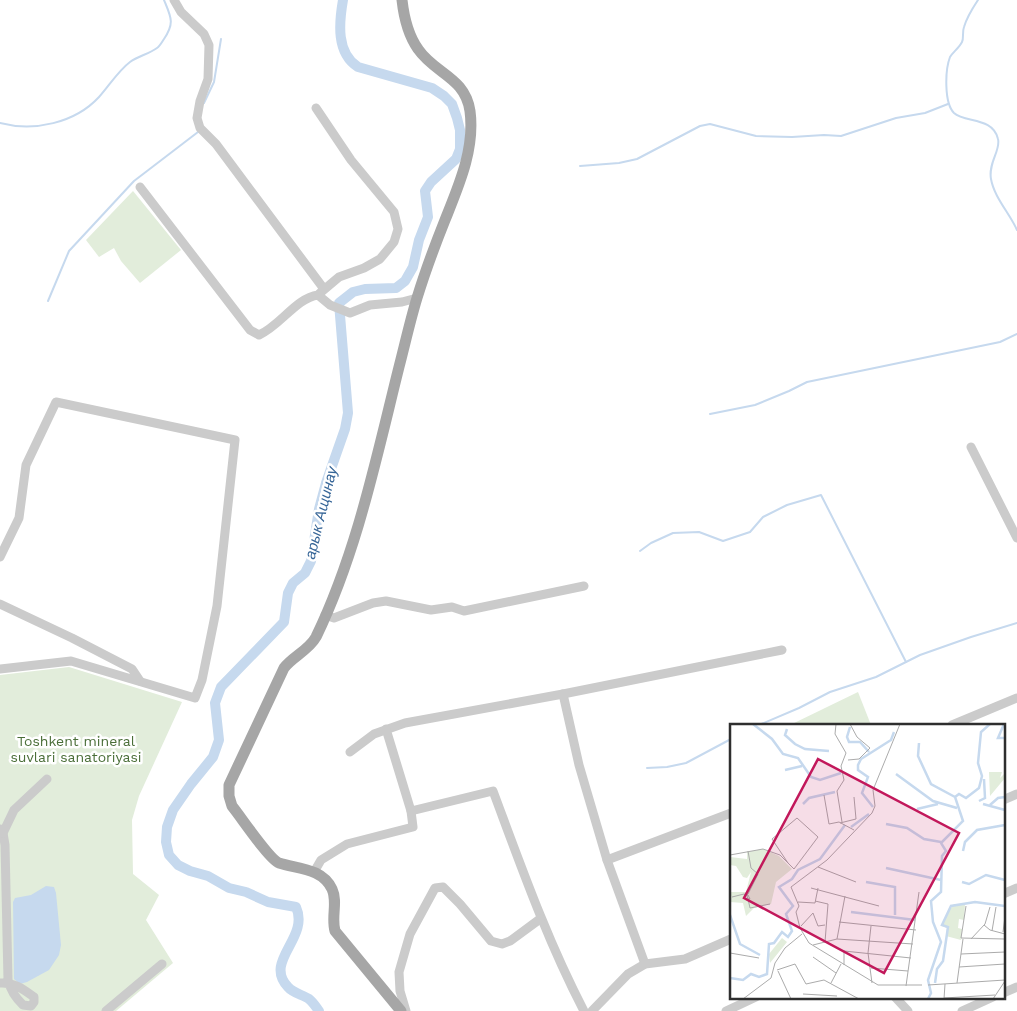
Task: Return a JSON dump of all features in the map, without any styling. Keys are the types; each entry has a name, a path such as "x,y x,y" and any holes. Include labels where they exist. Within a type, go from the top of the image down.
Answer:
{"main road":[{"path":"401,1011 335,931 333,922 335,898 332,888 321,877 308,869 277,862 232,806 229,796 229,785 284,668 290,660 314,640 353,544 417,298 464,173 470,146 470,111 466,97 458,84 433,65 419,51 410,37 402,0"}],"street":[{"path":"174,0 181,12 204,34 209,45 208,79 200,101 197,118 200,128 216,144 330,305 350,312 370,305 402,302 417,298"},
{"path":"140,187 250,330 259,335 268,331 308,296 321,292 339,277 364,268 380,259 394,242 398,229 394,212 351,160 316,108"},
{"path":"0,557 19,518 26,465 56,402 235,440 217,606 202,680 195,698 71,661 0,669"},
{"path":"971,447 1017,538"},
{"path":"325,615 334,618 373,603 386,601 431,610 452,607 464,611 584,586"},
{"path":"0,604 132,669 140,681"},
{"path":"350,752 374,734 405,723 564,694 782,650"},
{"path":"564,694 579,765 607,860 645,964"},
{"path":"954,724 1017,698"},
{"path":"314,872 321,860 347,844 413,827 411,811 386,729"},
{"path":"25,1008 4,983 5,845 2,830 14,810 48,778"},
{"path":"411,811 494,791 540,919 567,979 584,1011"},
{"path":"1004,800 1017,794"},
{"path":"607,860 730,813"},
{"path":"406,1011 400,991 399,972 410,934 435,888 444,887 492,941 502,944 510,941 540,919"},
{"path":"1004,894 1017,888"},
{"path":"592,1011 628,974 645,964 685,959 730,939"},
{"path":"106,1011 162,964"},
{"path":"1004,993 1017,987"},
{"path":"726,1011 754,998"},
{"path":"896,998 908,1011"},
{"path":"962,1011 991,998"}],"green space":[{"path":"133,191 181,250 140,283 121,261 114,248 99,257 86,240"},
{"name":"Toshkent mineral suvlari sanatoriyasi","path":"69,667 182,702 139,796 132,820 133,874 159,895 146,920 173,963 116,1011 0,1011 0,675"},
{"path":"858,692 871,724 792,724"}],"water":[{"path":"46,886 54,887 56,893 61,945 59,955 49,970 20,984 14,979 13,902 15,898 31,895"}],"waterway":[{"path":"0,123 13,126 40,126 66,119 89,106 126,66 161,44 171,24 164,0"},
{"name":"арык Ащинау","path":"319,1011 309,999 290,989 282,977 283,958 297,929 299,918 296,907 268,902 246,892 229,888 208,876 190,871 178,865 169,855 166,842 167,827 173,810 213,757 219,740 215,703 221,687 284,622 288,593 293,583 305,573 311,561 319,509 345,429 348,413 339,303 353,292 365,289 396,288 405,281 413,267 419,240 428,217 425,191 431,182 456,159 460,149 460,130 457,118 452,104 444,96 432,88 358,67 351,61 346,54 341,37 343,0"},
{"path":"978,0 965,23 962,42 950,57 948,63 946,78 948,102 954,113 985,124 995,132 998,139 998,148 991,168 991,179 995,192 1017,230"},
{"path":"204,103 214,82 221,39"},
{"path":"580,166 619,163 637,159 700,126 710,124 756,136 841,136 896,118 925,113 948,104"},
{"path":"48,301 69,251 134,181 198,132"},
{"path":"710,414 755,405 807,382 1000,342 1017,334"},
{"path":"640,551 651,543 673,533 699,532 723,541 750,532 763,517 787,505 821,495 906,662"},
{"path":"761,724 830,692 876,677 920,655 1017,623"},
{"path":"647,768 667,767 686,763 730,740"}]}
